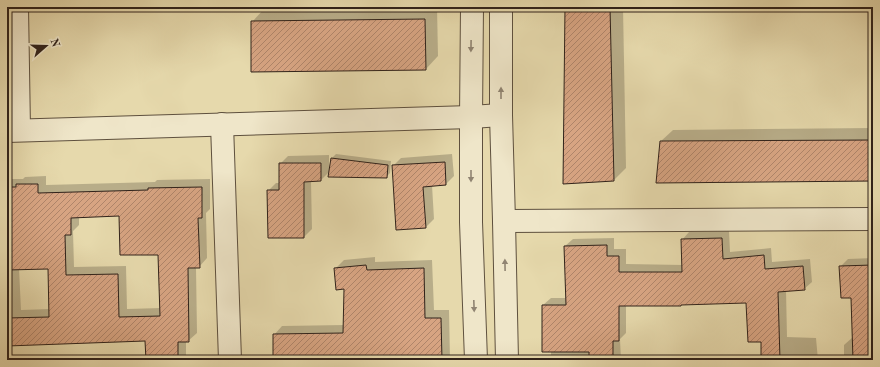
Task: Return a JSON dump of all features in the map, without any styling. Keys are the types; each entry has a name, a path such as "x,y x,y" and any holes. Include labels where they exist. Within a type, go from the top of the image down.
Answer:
{"street":[{"path":"17,7 13,131 501,115"},
{"path":"472,7 471,222 476,360"},
{"path":"501,7 501,115 507,360"},
{"path":"222,124 230,360"},
{"path":"504,221 873,220"}],"building":[{"path":"565,7 610,7 614,181 563,184"},
{"path":"425,19 426,70 251,72 251,21"},
{"path":"873,140 873,181 656,183 660,141"},
{"path":"331,158 388,165 387,178 328,177"},
{"path":"445,162 446,185 423,187 426,228 396,230 392,165"},
{"path":"279,163 321,163 321,181 304,182 304,238 268,238 267,190 279,190"},
{"path":"16,184 38,184 38,193 202,187 202,218 198,218 200,268 188,268 189,342 178,342 178,360 146,360 145,341 7,346 7,318 49,317 48,269 7,270 7,187 16,187","holes":["119,216 120,255 158,255 160,316 119,317 118,274 66,275 65,235 71,235 71,218"]},
{"path":"722,238 723,259 764,255 765,269 803,266 805,290 778,292 780,360 761,360 761,342 748,342 746,303 681,306 619,306 619,341 613,341 613,360 589,360 589,352 542,352 542,305 566,305 564,246 607,245 607,256 619,256 619,272 682,272 681,239"},
{"path":"366,265 367,270 424,268 425,318 441,318 442,360 273,360 273,334 343,333 344,289 336,290 334,268"},
{"path":"873,265 873,360 853,360 851,298 841,298 839,266"}]}
